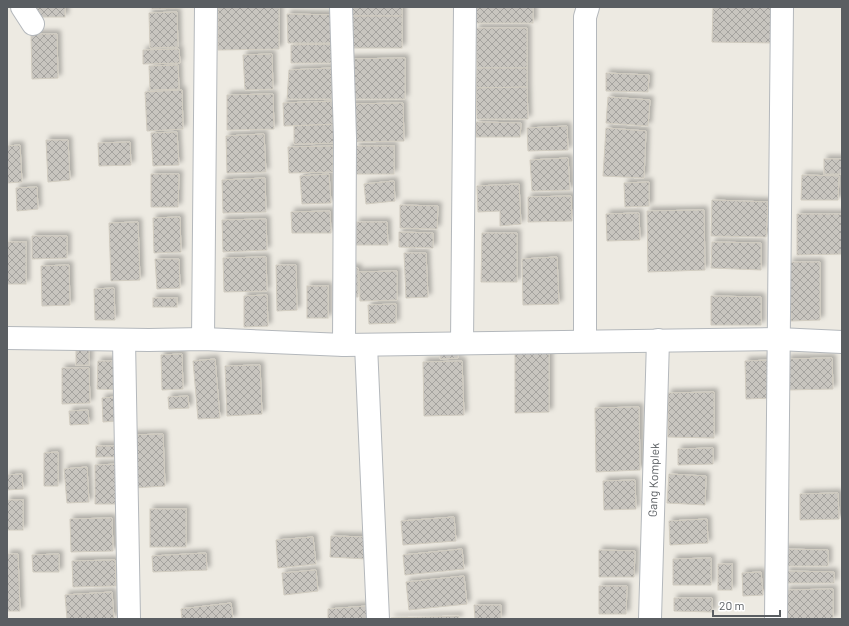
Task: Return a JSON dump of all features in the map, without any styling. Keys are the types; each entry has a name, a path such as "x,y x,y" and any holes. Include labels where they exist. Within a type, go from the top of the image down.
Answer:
{"street":[{"path":"203,339 206,7"},
{"path":"341,7 345,138 344,345"},
{"path":"462,343 465,7"},
{"path":"585,341 585,17 588,7"},
{"path":"776,619 782,7"},
{"path":"7,338 124,340 203,339 344,345 778,339 842,342"},
{"path":"124,340 129,619"},
{"name":"Gang Komplek","path":"650,619 658,340"},
{"path":"366,344 378,619"}],"building":[{"path":"35,7 65,7 65,17 35,17"},
{"path":"152,7 181,7 181,8 152,9"},
{"path":"218,7 279,7 279,49 218,50"},
{"path":"347,7 402,7 402,16 347,16"},
{"path":"475,7 533,7 533,23 475,23"},
{"path":"713,7 776,7 775,43 712,42"},
{"path":"177,12 178,47 150,48 149,13"},
{"path":"287,14 336,15 336,43 288,43"},
{"path":"347,16 402,16 402,48 347,48"},
{"path":"476,28 527,28 527,68 477,68"},
{"path":"31,34 57,34 58,78 32,79"},
{"path":"334,44 335,63 291,63 291,45"},
{"path":"179,49 180,63 143,64 143,50"},
{"path":"272,54 273,89 245,90 243,55"},
{"path":"405,58 405,99 349,99 348,59"},
{"path":"178,65 179,89 150,90 149,66"},
{"path":"331,68 333,99 287,99 289,70"},
{"path":"477,68 527,68 527,87 476,88"},
{"path":"606,73 649,75 648,92 606,91"},
{"path":"527,87 528,119 477,119 476,88"},
{"path":"182,90 183,129 147,131 145,92"},
{"path":"273,94 274,129 227,130 227,95"},
{"path":"608,97 650,100 648,126 606,123"},
{"path":"337,101 338,124 284,126 283,103"},
{"path":"403,103 404,141 349,142 349,104"},
{"path":"476,122 521,123 520,137 476,137"},
{"path":"338,124 338,143 294,144 294,126"},
{"path":"567,126 568,150 528,151 527,128"},
{"path":"606,128 646,131 644,178 603,176"},
{"path":"177,132 179,165 153,166 151,133"},
{"path":"264,134 266,172 227,173 226,136"},
{"path":"46,140 68,140 70,180 48,182"},
{"path":"130,142 131,165 99,166 98,143"},
{"path":"20,145 22,182 7,183 7,146"},
{"path":"333,146 333,172 289,173 288,147"},
{"path":"356,146 394,146 394,174 356,174"},
{"path":"568,158 570,190 532,191 530,160"},
{"path":"824,159 842,159 842,174 824,174"},
{"path":"151,174 179,174 178,207 151,207"},
{"path":"329,174 331,203 302,204 300,176"},
{"path":"802,175 839,176 838,200 801,200"},
{"path":"265,178 266,212 223,213 222,180"},
{"path":"394,181 395,201 366,204 364,184"},
{"path":"649,182 649,206 625,207 624,183"},
{"path":"519,184 521,224 500,226 500,211 478,212 477,186"},
{"path":"37,187 38,209 17,211 16,188"},
{"path":"571,196 572,221 528,222 528,197"},
{"path":"712,200 768,202 766,237 711,236"},
{"path":"400,205 438,206 437,229 400,228"},
{"path":"704,210 705,270 648,272 647,211"},
{"path":"330,211 331,233 292,233 291,212"},
{"path":"639,213 640,240 607,241 606,214"},
{"path":"797,214 842,214 842,254 797,255"},
{"path":"180,217 181,252 154,253 153,218"},
{"path":"266,219 267,250 223,252 222,220"},
{"path":"138,222 140,280 111,281 109,223"},
{"path":"356,222 387,222 388,245 356,245"},
{"path":"399,232 433,233 433,248 399,247"},
{"path":"482,233 517,233 517,282 481,282"},
{"path":"32,236 67,236 67,258 32,259"},
{"path":"7,242 26,242 26,284 7,284"},
{"path":"712,242 761,243 761,270 711,268"},
{"path":"404,253 426,253 428,297 406,298"},
{"path":"266,257 267,291 224,292 223,258"},
{"path":"557,257 559,304 523,305 522,259"},
{"path":"155,259 179,259 180,288 157,289"},
{"path":"790,262 820,262 820,320 791,321"},
{"path":"69,265 70,305 42,306 41,266"},
{"path":"276,265 296,265 297,310 277,311"},
{"path":"346,268 358,268 358,297 346,296"},
{"path":"397,271 397,300 360,301 359,272"},
{"path":"307,286 328,286 328,318 307,318"},
{"path":"114,288 115,320 95,320 94,289"},
{"path":"267,295 268,326 244,327 244,296"},
{"path":"711,296 761,297 761,325 711,325"},
{"path":"153,298 177,298 177,307 153,307"},
{"path":"396,304 396,323 369,324 368,305"},
{"path":"457,344 458,358 440,359 440,345"},
{"path":"76,347 89,347 89,365 76,365"},
{"path":"549,349 549,412 515,413 515,350"},
{"path":"182,354 183,389 162,390 161,355"},
{"path":"832,358 833,389 788,390 787,359"},
{"path":"215,359 220,418 198,419 193,361"},
{"path":"771,360 772,398 746,399 745,361"},
{"path":"98,361 119,361 119,390 97,389"},
{"path":"462,361 464,415 424,416 423,362"},
{"path":"260,365 262,414 227,416 225,366"},
{"path":"62,368 89,368 90,403 62,404"},
{"path":"714,392 714,438 668,437 668,393"},
{"path":"188,396 189,408 169,409 168,397"},
{"path":"117,397 118,421 103,422 102,398"},
{"path":"639,407 640,470 596,472 595,408"},
{"path":"88,410 89,424 70,425 69,411"},
{"path":"163,434 165,486 133,488 130,435"},
{"path":"96,446 120,446 120,457 96,457"},
{"path":"713,448 713,464 678,465 678,449"},
{"path":"58,452 58,486 44,486 44,453"},
{"path":"121,464 122,504 95,504 95,465"},
{"path":"87,467 89,502 67,503 64,469"},
{"path":"22,474 23,489 7,490 7,475"},
{"path":"669,474 706,476 705,505 667,503"},
{"path":"635,480 636,509 604,510 603,481"},
{"path":"838,493 839,519 800,520 800,494"},
{"path":"7,500 23,500 23,530 7,530"},
{"path":"150,509 186,509 186,547 150,547"},
{"path":"454,517 456,541 403,545 401,521"},
{"path":"112,518 113,551 71,552 70,519"},
{"path":"707,519 708,543 670,545 669,521"},
{"path":"331,536 367,537 366,559 330,557"},
{"path":"313,537 316,564 278,568 276,540"},
{"path":"462,549 464,569 405,575 403,555"},
{"path":"783,549 828,550 828,566 783,566"},
{"path":"599,550 635,551 634,577 599,577"},
{"path":"206,553 207,570 153,572 152,556"},
{"path":"7,554 18,554 20,611 7,611"},
{"path":"59,554 59,572 33,572 32,555"},
{"path":"711,558 711,585 673,585 673,559"},
{"path":"115,560 116,586 73,587 72,561"},
{"path":"718,564 732,564 732,590 718,590"},
{"path":"316,570 318,591 284,595 282,573"},
{"path":"786,571 834,572 834,583 786,583"},
{"path":"761,572 763,595 743,596 742,573"},
{"path":"464,576 467,604 409,610 406,582"},
{"path":"599,586 627,586 626,614 599,614"},
{"path":"833,589 833,619 785,619 786,590"},
{"path":"112,592 114,619 67,619 65,595"},
{"path":"674,598 712,598 712,612 674,611"},
{"path":"231,603 233,619 182,619 181,609"},
{"path":"474,605 501,605 501,619 475,619"},
{"path":"367,606 368,619 328,619 328,609"},
{"path":"459,616 459,619 391,619 391,618"}]}
